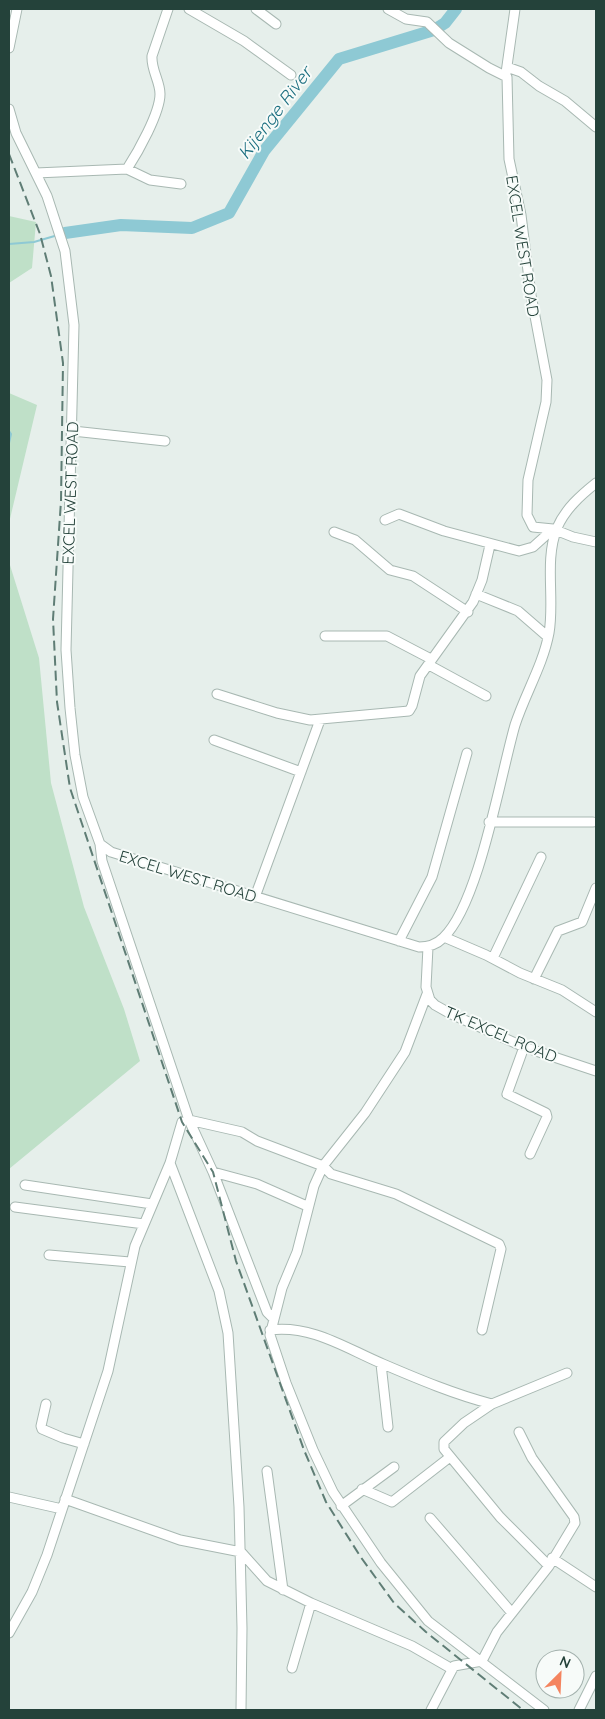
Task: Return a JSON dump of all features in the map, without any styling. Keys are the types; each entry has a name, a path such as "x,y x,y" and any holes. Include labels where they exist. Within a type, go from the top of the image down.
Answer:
{"street":[{"path":"9,48 17,9"},
{"path":"127,169 160,101 159,85 153,69 152,56 168,9"},
{"path":"189,9 244,42 291,75"},
{"path":"256,9 276,24"},
{"path":"388,9 406,19 422,20 435,29 449,43 489,68 521,72 539,86 565,101 596,127"},
{"path":"507,71 515,9"},
{"name":"EXCEL WEST ROAD","path":"507,71 509,159 521,215 531,295 547,380 546,402 529,474 527,515 533,527 554,530"},
{"name":"EXCEL WEST ROAD","path":"9,115 58,224 65,251 74,325 66,650 75,756 83,797 100,844 121,857 419,947 428,946"},
{"path":"36,173 127,169 150,180 181,184"},
{"path":"72,431 165,442"},
{"path":"385,520 400,514 444,531 522,551 533,547 554,530 574,504 596,483"},
{"path":"554,530 596,542"},
{"path":"428,946 444,937 456,921 467,896 515,725 541,662 548,637 551,610 554,530"},
{"path":"334,532 355,540 390,570 413,576 468,612"},
{"path":"217,694 281,714 320,720 409,711 418,680 468,612 476,594 490,544"},
{"path":"476,594 518,611 548,637"},
{"path":"325,636 387,636 486,696"},
{"path":"255,897 320,720"},
{"path":"214,740 301,772"},
{"path":"399,941 432,877 467,753"},
{"path":"489,822 592,822"},
{"path":"100,844 102,861 186,1121 212,1172 268,1312 273,1318"},
{"path":"492,958 542,857"},
{"path":"534,979 558,931 582,922 596,888"},
{"path":"444,937 562,990 596,1012"},
{"name":"TK EXCEL ROAD","path":"428,946 427,994 430,1000 451,1014 524,1047 596,1071"},
{"path":"427,994 405,1052 364,1113 323,1166 307,1206 297,1252 282,1288 270,1330 286,1383 313,1450 340,1506 381,1563 428,1621 544,1710"},
{"path":"524,1047 506,1092 509,1096 547,1115 530,1154"},
{"path":"9,1633 32,1592 47,1555 108,1371 130,1262 186,1121"},
{"path":"186,1121 242,1132 257,1141 323,1166 331,1174 396,1194 499,1244 501,1249 482,1330"},
{"path":"170,1162 219,1291 228,1333 240,1552 241,1710"},
{"path":"212,1172 257,1184 307,1206"},
{"path":"24,1185 152,1204"},
{"path":"15,1207 144,1224"},
{"path":"49,1255 130,1262"},
{"path":"270,1330 312,1332 382,1364 492,1404"},
{"path":"382,1364 388,1427"},
{"path":"567,1373 492,1404 445,1440 443,1445 450,1457 500,1517 550,1562 596,1587"},
{"path":"46,1404 42,1429 84,1444"},
{"path":"482,1661 497,1632 550,1562 574,1525 574,1517 532,1458 519,1432"},
{"path":"362,1489 392,1502 450,1457"},
{"path":"340,1506 394,1467"},
{"path":"267,1471 283,1590"},
{"path":"9,1497 62,1510"},
{"path":"65,1499 180,1540 240,1552 260,1575 283,1590 412,1646 452,1669"},
{"path":"430,1518 512,1613"},
{"path":"292,1668 311,1603"},
{"path":"431,1710 452,1669 458,1664 482,1661"},
{"path":"579,1710 596,1676"}],"green space":[{"path":"9,216 36,222 32,268 9,283"},
{"path":"9,393 37,405 9,523"},
{"path":"9,562 39,658 51,783 84,907 124,1009 140,1061 9,1169"}],"waterway":[{"name":"Kijenge River","path":"65,233 121,225 192,228 229,213 264,151 339,59 434,30 445,23 456,9"},
{"name":"Kijenge River","path":"9,244 34,242 58,235"},
{"name":"Kijenge River","path":"9,431 11,434 9,443"}],"railway":[{"path":"9,154 40,234 51,276 63,363 61,501 53,619 57,702 70,788 182,1122 213,1172 236,1261 304,1450 326,1502 360,1556 394,1603 426,1632 523,1710"}]}
